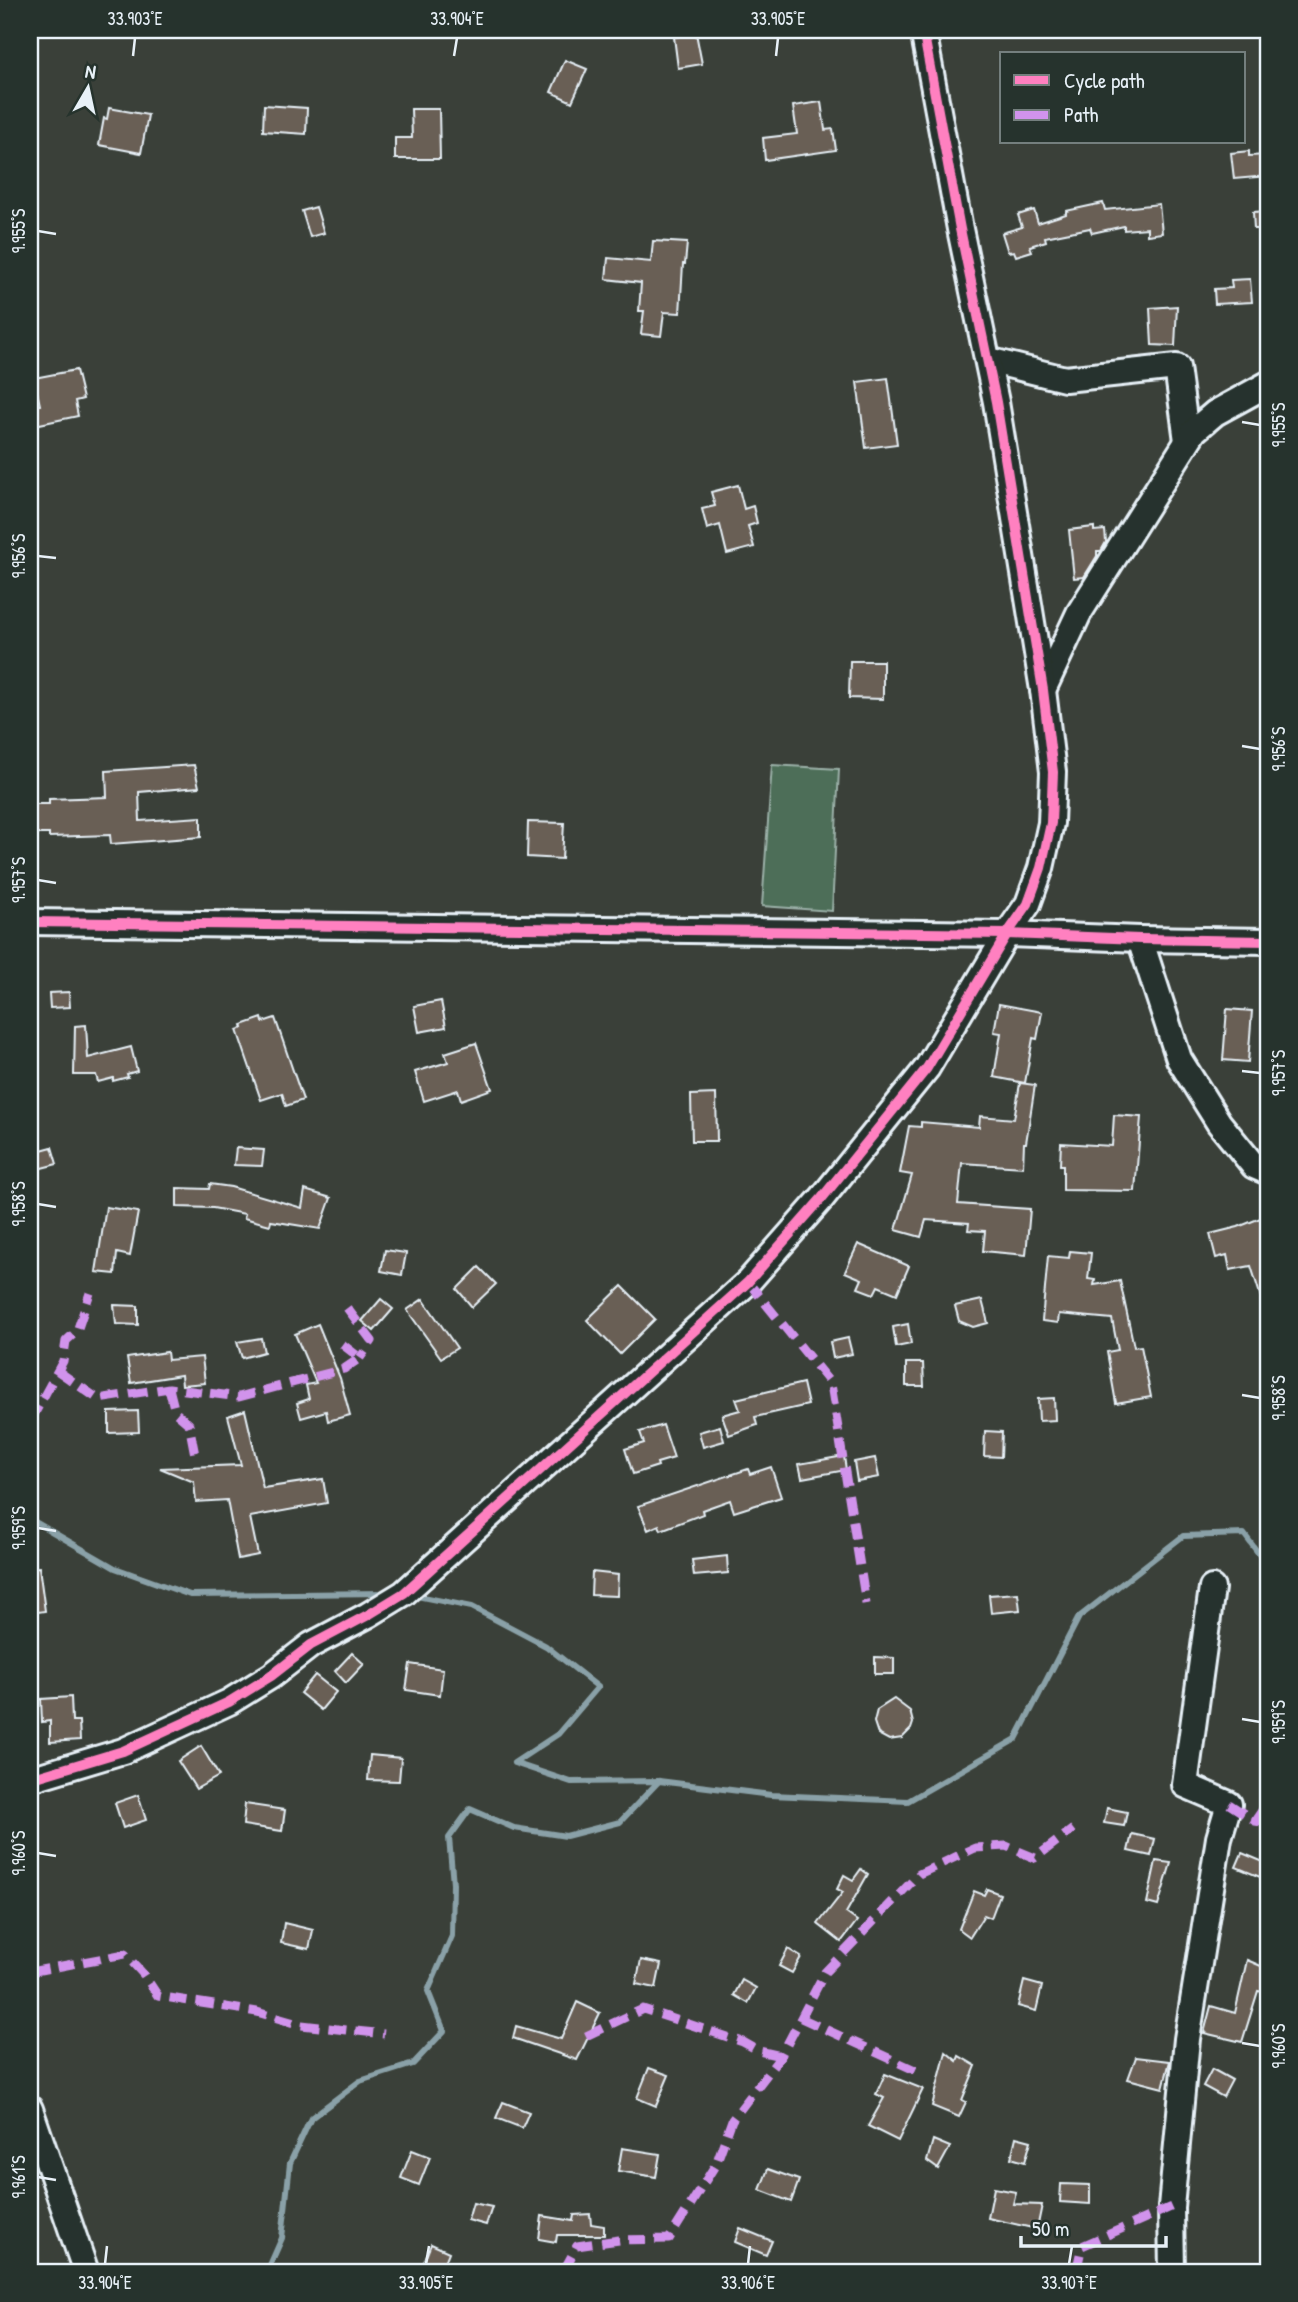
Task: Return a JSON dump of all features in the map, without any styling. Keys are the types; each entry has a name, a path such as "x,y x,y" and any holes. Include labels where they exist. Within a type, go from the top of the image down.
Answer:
{"street":[{"path":"30,1779 123,1751 229,1702 271,1676 311,1645 404,1593 748,1282 822,1198 927,1068 1007,934 1028,904 1041,868 1051,823 1053,772 1043,690 988,360 960,229 923,30"},
{"path":"988,360 1065,379 1177,367 1187,441"},
{"path":"1043,690 1079,613 1195,430 1215,413 1268,384"},
{"path":"30,922 1007,934 1268,941"},
{"path":"1140,939 1179,1059 1219,1123 1254,1166 1268,1172"},
{"path":"1172,2272 1171,2207 1187,2039 1219,1838 1229,1804 1185,1785 1212,1588"},
{"path":"30,2109 86,2272"}],"green space":[{"path":"772,765 839,769 832,911 762,906"}],"building":[{"path":"696,33 702,64 678,68 674,37"},
{"path":"565,60 587,69 572,102 551,92"},
{"path":"821,102 825,130 833,129 836,150 765,160 763,138 797,134 793,106"},
{"path":"264,105 307,108 306,134 263,131"},
{"path":"109,108 148,115 141,153 99,145 104,118 107,119"},
{"path":"411,109 439,109 440,159 395,159 395,138 412,138"},
{"path":"1249,151 1249,156 1268,155 1268,176 1234,179 1231,153"},
{"path":"1103,203 1105,210 1159,204 1162,233 1147,235 1147,228 1124,230 1124,226 1092,233 1090,228 1045,237 1046,241 1030,246 1032,251 1016,256 1014,251 1008,252 1002,233 1022,227 1018,215 1034,210 1038,223 1066,214 1066,211"},
{"path":"316,207 324,233 310,237 302,211"},
{"path":"1268,211 1268,229 1254,229 1253,212"},
{"path":"653,241 687,243 680,313 664,312 661,336 641,334 644,311 639,311 641,283 606,279 608,258 651,262"},
{"path":"1250,279 1252,302 1215,304 1214,289 1232,288 1231,280"},
{"path":"1177,306 1175,346 1152,345 1150,308"},
{"path":"76,370 83,399 75,401 78,416 30,426 30,408 40,405 34,378"},
{"path":"888,378 897,444 866,448 857,382"},
{"path":"738,485 744,509 753,506 757,523 748,526 754,547 727,554 720,525 707,529 702,509 715,506 711,492"},
{"path":"1094,527 1094,531 1105,530 1106,542 1101,551 1097,551 1097,556 1084,577 1074,578 1069,530"},
{"path":"850,661 883,661 883,699 849,698"},
{"path":"194,765 199,787 139,792 140,821 201,817 201,837 111,844 110,835 49,837 49,834 30,834 30,804 49,804 49,799 107,797 106,771"},
{"path":"528,822 564,823 562,859 527,857"},
{"path":"69,992 70,1007 50,1008 49,993"},
{"path":"441,1001 446,1027 419,1032 414,1006"},
{"path":"999,1004 1042,1012 1037,1039 1033,1038 1025,1083 994,1077 1001,1033 994,1032"},
{"path":"1227,1009 1252,1011 1248,1062 1223,1060"},
{"path":"262,1018 263,1022 275,1018 303,1100 286,1106 282,1093 261,1100 237,1030 243,1028 242,1025"},
{"path":"86,1025 88,1058 131,1047 137,1071 127,1074 128,1077 98,1082 96,1075 74,1075 75,1026"},
{"path":"476,1043 492,1089 461,1100 458,1090 424,1101 415,1072 448,1062 445,1053"},
{"path":"1020,1083 1035,1085 1024,1143 1023,1167 962,1163 958,1204 1030,1209 1026,1255 983,1251 985,1231 968,1230 969,1223 926,1220 921,1237 896,1230 912,1175 900,1173 909,1126 921,1127 921,1122 979,1127 980,1116 1014,1119"},
{"path":"716,1094 717,1141 692,1141 691,1095"},
{"path":"1114,1115 1141,1117 1135,1191 1063,1190 1061,1143 1112,1146"},
{"path":"52,1147 57,1164 30,1171 30,1153"},
{"path":"236,1148 264,1150 262,1166 234,1165"},
{"path":"210,1184 231,1187 302,1208 305,1190 331,1198 320,1229 271,1221 270,1225 244,1218 245,1214 213,1208 177,1207 177,1188 209,1189"},
{"path":"106,1207 138,1212 130,1256 117,1253 115,1274 96,1272"},
{"path":"1268,1215 1268,1309 1265,1310 1251,1266 1230,1270 1227,1255 1216,1258 1210,1234"},
{"path":"858,1244 909,1266 897,1294 878,1286 874,1294 858,1288 862,1279 845,1272"},
{"path":"385,1250 406,1253 402,1275 381,1271"},
{"path":"1070,1251 1091,1253 1088,1279 1095,1280 1094,1285 1120,1281 1134,1347 1141,1346 1151,1397 1116,1403 1107,1352 1118,1350 1112,1319 1059,1314 1058,1323 1042,1321 1048,1256 1069,1258"},
{"path":"479,1267 496,1284 472,1307 457,1289"},
{"path":"622,1286 655,1319 620,1354 587,1320"},
{"path":"381,1299 393,1309 374,1331 362,1321"},
{"path":"423,1299 457,1348 441,1358 407,1310"},
{"path":"982,1300 988,1323 973,1327 959,1321 955,1306"},
{"path":"114,1305 138,1306 138,1325 116,1324"},
{"path":"318,1324 340,1378 350,1415 328,1421 326,1411 301,1418 297,1403 309,1399 306,1385 316,1383 295,1334"},
{"path":"908,1324 911,1344 896,1347 893,1327"},
{"path":"261,1338 264,1352 242,1358 237,1342"},
{"path":"848,1338 852,1354 833,1358 830,1342"},
{"path":"167,1352 168,1360 202,1357 205,1383 182,1385 181,1375 131,1383 127,1358"},
{"path":"906,1363 923,1363 924,1386 906,1386"},
{"path":"803,1383 808,1405 755,1417 757,1425 729,1435 722,1415 740,1410 736,1399"},
{"path":"1054,1398 1055,1420 1039,1421 1038,1399"},
{"path":"245,1410 263,1488 323,1479 327,1503 250,1517 258,1555 238,1559 227,1500 196,1502 194,1482 160,1468 241,1465 228,1416"},
{"path":"138,1411 139,1432 109,1433 109,1412"},
{"path":"663,1425 674,1458 633,1474 625,1449 644,1443 640,1432"},
{"path":"720,1426 724,1441 703,1447 699,1432"},
{"path":"985,1431 1002,1432 1001,1457 984,1456"},
{"path":"844,1456 846,1470 802,1478 799,1464"},
{"path":"875,1458 879,1477 857,1481 854,1462"},
{"path":"771,1467 781,1497 734,1512 730,1500 661,1530 659,1525 648,1530 638,1506 748,1469 750,1474"},
{"path":"727,1556 728,1573 694,1576 692,1560"},
{"path":"39,1567 45,1611 30,1613 30,1568"},
{"path":"592,1572 618,1575 617,1596 591,1595"},
{"path":"1018,1593 1020,1610 991,1613 989,1595"},
{"path":"352,1653 364,1664 346,1683 335,1671"},
{"path":"875,1657 894,1658 894,1674 875,1674"},
{"path":"410,1664 443,1669 440,1695 406,1690"},
{"path":"315,1675 336,1692 321,1710 300,1693"},
{"path":"71,1697 72,1721 79,1721 80,1740 50,1742 50,1721 42,1722 41,1699"},
{"path":"894,1699 910,1711 913,1723 902,1738 889,1740 878,1734 874,1722 877,1710"},
{"path":"201,1746 219,1776 196,1789 178,1761"},
{"path":"370,1755 401,1758 399,1781 368,1780"},
{"path":"138,1795 146,1820 123,1828 115,1803"},
{"path":"245,1804 285,1810 282,1831 243,1825"},
{"path":"1107,1808 1127,1812 1124,1826 1104,1823"},
{"path":"1132,1834 1155,1839 1151,1856 1128,1851"},
{"path":"1242,1853 1266,1863 1260,1877 1236,1867"},
{"path":"1156,1861 1171,1863 1158,1906 1147,1903"},
{"path":"861,1869 868,1874 846,1913 857,1921 841,1942 818,1924 843,1892 837,1889 844,1875 853,1880"},
{"path":"987,1889 1000,1894 991,1918 984,1915 970,1937 959,1929 974,1891 984,1895"},
{"path":"284,1923 313,1930 309,1949 281,1943"},
{"path":"788,1949 801,1957 792,1973 779,1966"},
{"path":"641,1960 661,1964 656,1988 636,1984"},
{"path":"1247,1960 1268,1969 1268,1993 1258,1991 1242,2042 1204,2033 1211,2006 1235,2013"},
{"path":"742,1980 756,1988 748,2003 734,1995"},
{"path":"1024,1981 1042,1986 1036,2011 1018,2006"},
{"path":"577,2002 600,2013 577,2060 513,2038 516,2026 561,2039"},
{"path":"946,2052 957,2061 959,2056 976,2066 962,2100 966,2102 959,2117 932,2106"},
{"path":"1136,2057 1170,2061 1163,2088 1128,2079"},
{"path":"649,2068 669,2075 656,2106 637,2098"},
{"path":"1212,2069 1232,2080 1223,2097 1203,2086"},
{"path":"885,2074 923,2089 898,2141 868,2126 884,2098 876,2094"},
{"path":"503,2102 529,2112 522,2128 496,2118"},
{"path":"1016,2137 1031,2141 1025,2162 1011,2158"},
{"path":"933,2140 950,2147 938,2169 927,2161"},
{"path":"622,2148 660,2154 656,2177 618,2171"},
{"path":"412,2150 430,2157 419,2185 401,2178"},
{"path":"768,2169 799,2180 791,2202 760,2190"},
{"path":"1061,2184 1090,2185 1090,2204 1060,2202"},
{"path":"994,2188 1016,2192 1013,2204 1042,2205 1037,2229 988,2218"},
{"path":"473,2203 492,2207 486,2225 468,2220"},
{"path":"590,2214 591,2224 604,2226 604,2235 557,2235 556,2242 539,2239 542,2216 573,2221 574,2215"},
{"path":"740,2228 772,2241 766,2255 735,2242"},
{"path":"431,2244 449,2252 441,2272 420,2272"}],"waterway":[{"path":"30,1519 115,1568 190,1595 387,1593"},
{"path":"412,1595 472,1607 546,1646 598,1687 558,1734 514,1763 571,1782 659,1781 771,1795 908,1801 1016,1739 1079,1617 1183,1536 1244,1534 1268,1566"},
{"path":"267,2272 282,2238 290,2163 311,2118 360,2081 413,2064 444,2031 428,1991 452,1936 453,1884 449,1838 470,1809 514,1828 566,1836 620,1822 659,1781"}],"marked path":[{"path":"748,1282 831,1384 866,1604"},
{"path":"30,1422 63,1361 66,1341 77,1331 90,1293"},
{"path":"347,1308 372,1341 360,1358"},
{"path":"58,1371 98,1399 169,1388 239,1397 344,1369 360,1358 342,1344"},
{"path":"169,1388 175,1412 189,1424 195,1455"},
{"path":"1255,1821 1268,1802"},
{"path":"1229,1804 1255,1821 1268,1823"},
{"path":"563,2272 577,2246 619,2240 669,2239 716,2164 732,2120 781,2056 825,1972 919,1874 975,1848 1006,1846 1035,1858 1073,1829"},
{"path":"30,1972 125,1954 158,1996 257,2012 301,2025 384,2034"},
{"path":"586,2036 643,2009 743,2042 759,2051 781,2056"},
{"path":"801,2018 919,2072"},
{"path":"1076,2272 1082,2246 1171,2207"}],"cycle path":[{"path":"30,1779 123,1751 229,1702 271,1676 311,1645 404,1593 748,1282 822,1198 927,1068 1007,934 1028,904 1041,868 1051,823 1053,772 1043,690 996,402 923,30"},
{"path":"30,922 1007,934 1268,941"}]}
